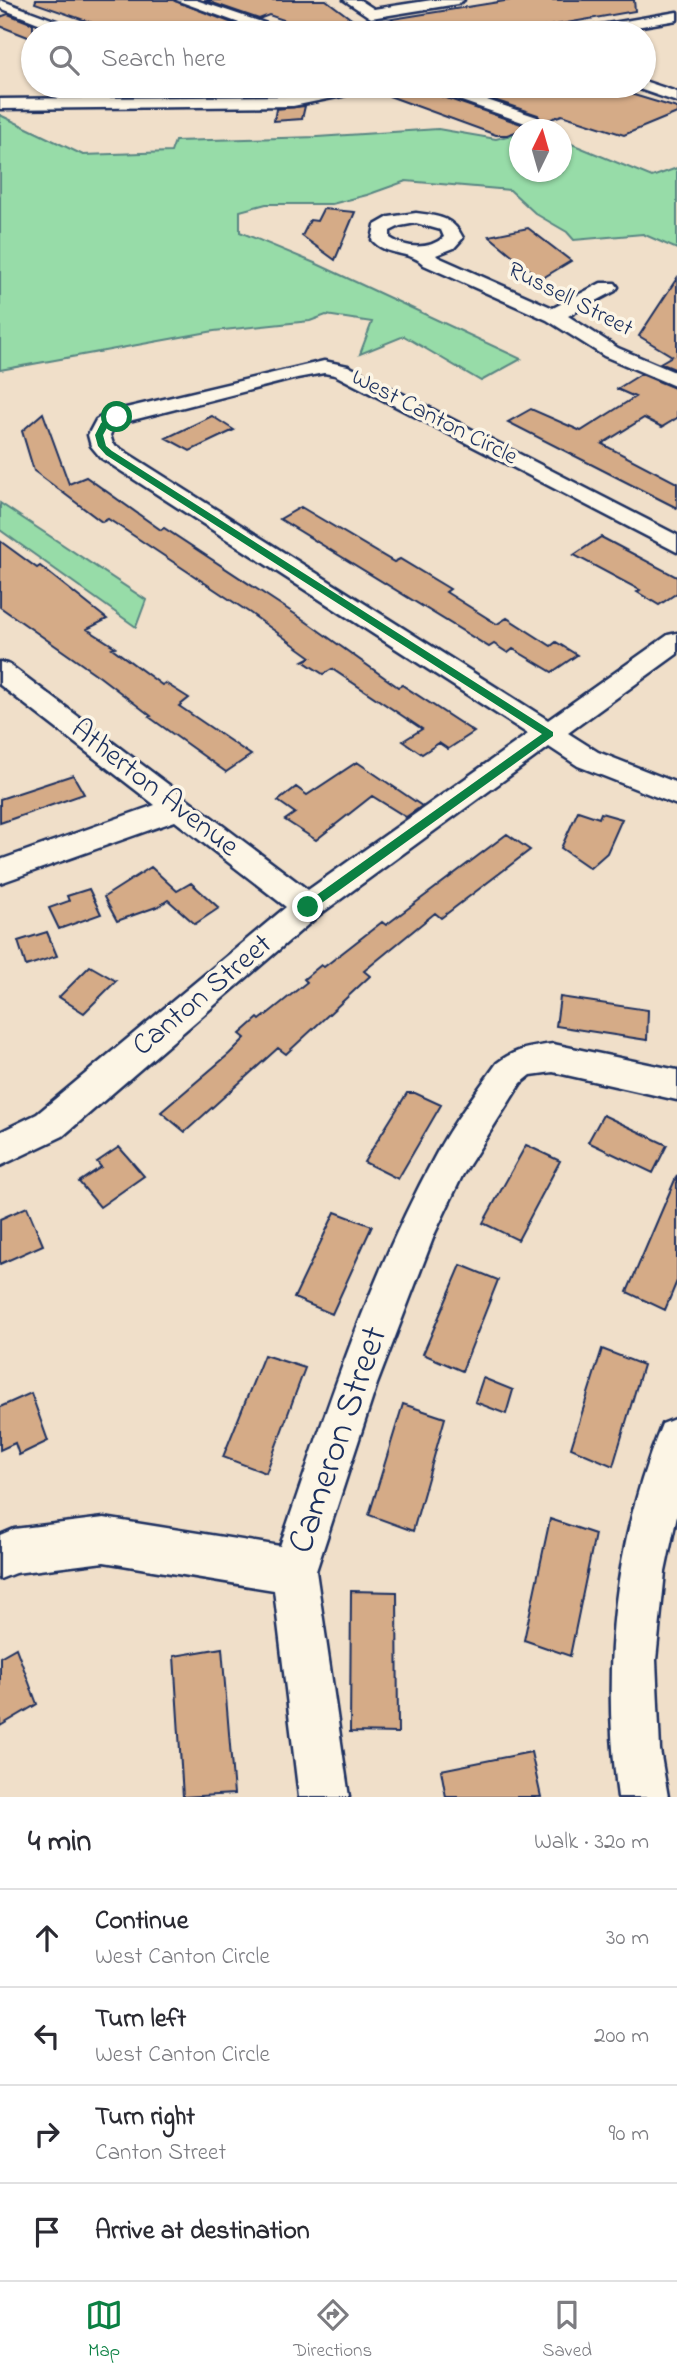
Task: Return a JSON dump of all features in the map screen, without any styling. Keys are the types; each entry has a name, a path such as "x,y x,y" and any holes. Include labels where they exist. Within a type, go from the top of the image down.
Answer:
{"street":[{"path":"183,0 245,21"},
{"path":"351,0 371,14 457,0"},
{"path":"0,3 46,21"},
{"path":"648,21 677,16"},
{"path":"656,81 666,79"},
{"path":"656,89 677,97"},
{"path":"245,98 255,102"},
{"path":"0,104 255,102 314,98"},
{"path":"467,98 528,119"},
{"name":"Russell Street","path":"422,251 431,261 554,316 611,352 677,381"},
{"path":"554,316 608,287"},
{"name":"West Canton Circle","path":"549,734 109,453 100,439 104,425 117,417 285,374 324,367 341,370 677,545"},
{"name":"Canton Street","path":"0,1150 50,1125 308,907 677,642"},
{"name":"Atherton Avenue","path":"0,671 308,907"},
{"path":"549,734 588,759 677,795"},
{"path":"0,872 178,808"},
{"name":"Cameron Street","path":"324,1797 294,1571 356,1384 387,1303 443,1178 497,1090 509,1073 523,1062 553,1058 677,1085"},
{"path":"643,1797 633,1716 636,1600 646,1545 677,1439"},
{"path":"0,1557 14,1550 104,1541 294,1571"}],"green space":[{"path":"0,115 83,155 171,152 175,141 317,137 438,129 496,139 509,136 509,182 572,182 572,144 652,177 677,168 677,249 643,234 574,240 567,232 536,214 510,190 406,181 332,204 266,204 240,211 240,232 317,264 521,359 481,381 404,336 360,354 372,322 326,315 310,321 214,331 0,370"},
{"path":"0,503 146,600 136,627 0,530"}],"building":[{"path":"36,0 173,0 227,21 87,21 35,3"},
{"path":"204,0 326,0 354,21 287,21 269,15 259,19"},
{"path":"511,0 634,0 635,11 578,21 380,21"},
{"path":"8,14 26,21 21,21 21,34 0,26 0,17"},
{"path":"395,98 446,98 509,120 507,135 496,135"},
{"path":"488,98 644,98 677,108 677,113 624,135 562,115 539,119 538,115"},
{"path":"305,106 302,119 274,121 276,109"},
{"path":"323,209 355,212 335,260 302,236 310,220 317,221"},
{"path":"528,228 571,261 541,279 489,236"},
{"path":"677,278 677,370 660,363 672,356 639,336"},
{"path":"641,374 677,389 677,418 662,427 644,418 602,444 677,483 677,508 508,422 531,409 581,431 635,397 617,389"},
{"path":"43,413 69,484 86,477 161,530 164,528 301,618 398,687 402,685 474,732 448,749 439,743 422,754 403,741 422,729 332,669 323,674 303,661 311,657 250,613 108,519 102,522 34,471 22,431"},
{"path":"212,416 234,430 190,451 166,438"},
{"path":"301,507 394,562 400,559 450,589 446,592 497,624 507,618 551,646 556,642 577,655 552,672 513,649 508,653 494,644 489,647 280,519"},
{"path":"601,537 677,577 677,593 659,605 637,592 640,590 574,555"},
{"path":"0,541 37,568 40,566 107,619 87,629 115,647 112,648 162,685 165,683 189,698 179,706 251,755 226,772 149,717 151,716 100,677 0,607"},
{"path":"357,762 422,806 406,817 372,796 316,840 285,820 295,813 278,801 296,787 307,795"},
{"path":"73,775 84,794 0,823 0,799"},
{"path":"578,811 599,818 601,813 622,819 607,853 590,868 561,848"},
{"path":"507,834 530,850 441,918 435,913 364,971 370,976 286,1054 278,1048 185,1132 161,1112 229,1054 245,1038 240,1034 307,982 304,979 321,965 324,967 382,922 386,925"},
{"path":"151,867 177,891 191,883 219,908 195,924 168,900 159,906 117,921 104,897"},
{"path":"89,889 101,914 59,929 49,908 69,901 67,896"},
{"path":"47,932 57,956 26,966 18,941"},
{"path":"90,966 116,981 84,1013 59,997"},
{"path":"560,997 648,1010 647,1040 556,1026"},
{"path":"407,1093 415,1093 441,1105 398,1179 364,1162"},
{"path":"603,1115 667,1145 653,1173 588,1142"},
{"path":"526,1145 560,1161 518,1240 483,1223"},
{"path":"119,1147 144,1176 100,1207 79,1182 101,1167 97,1162"},
{"path":"677,1175 677,1281 665,1310 627,1292"},
{"path":"27,1207 43,1245 0,1264 0,1219"},
{"path":"335,1212 372,1226 332,1314 294,1298"},
{"path":"461,1265 498,1280 462,1371 423,1354"},
{"path":"602,1349 643,1365 613,1466 571,1448"},
{"path":"264,1355 305,1368 266,1473 223,1457"},
{"path":"483,1378 513,1390 506,1414 475,1402"},
{"path":"31,1393 48,1441 19,1455 15,1443 0,1450 0,1407"},
{"path":"403,1404 445,1418 413,1531 369,1515"},
{"path":"550,1519 595,1534 570,1656 524,1640"},
{"path":"351,1591 397,1592 398,1733 350,1732"},
{"path":"16,1648 37,1704 0,1726 0,1657"},
{"path":"222,1648 234,1794 183,1797 174,1656"},
{"path":"531,1752 541,1797 446,1797 441,1770"}],"route":[{"path":"117,417 104,425 99,435 102,446 109,453 549,734 308,907"}]}
